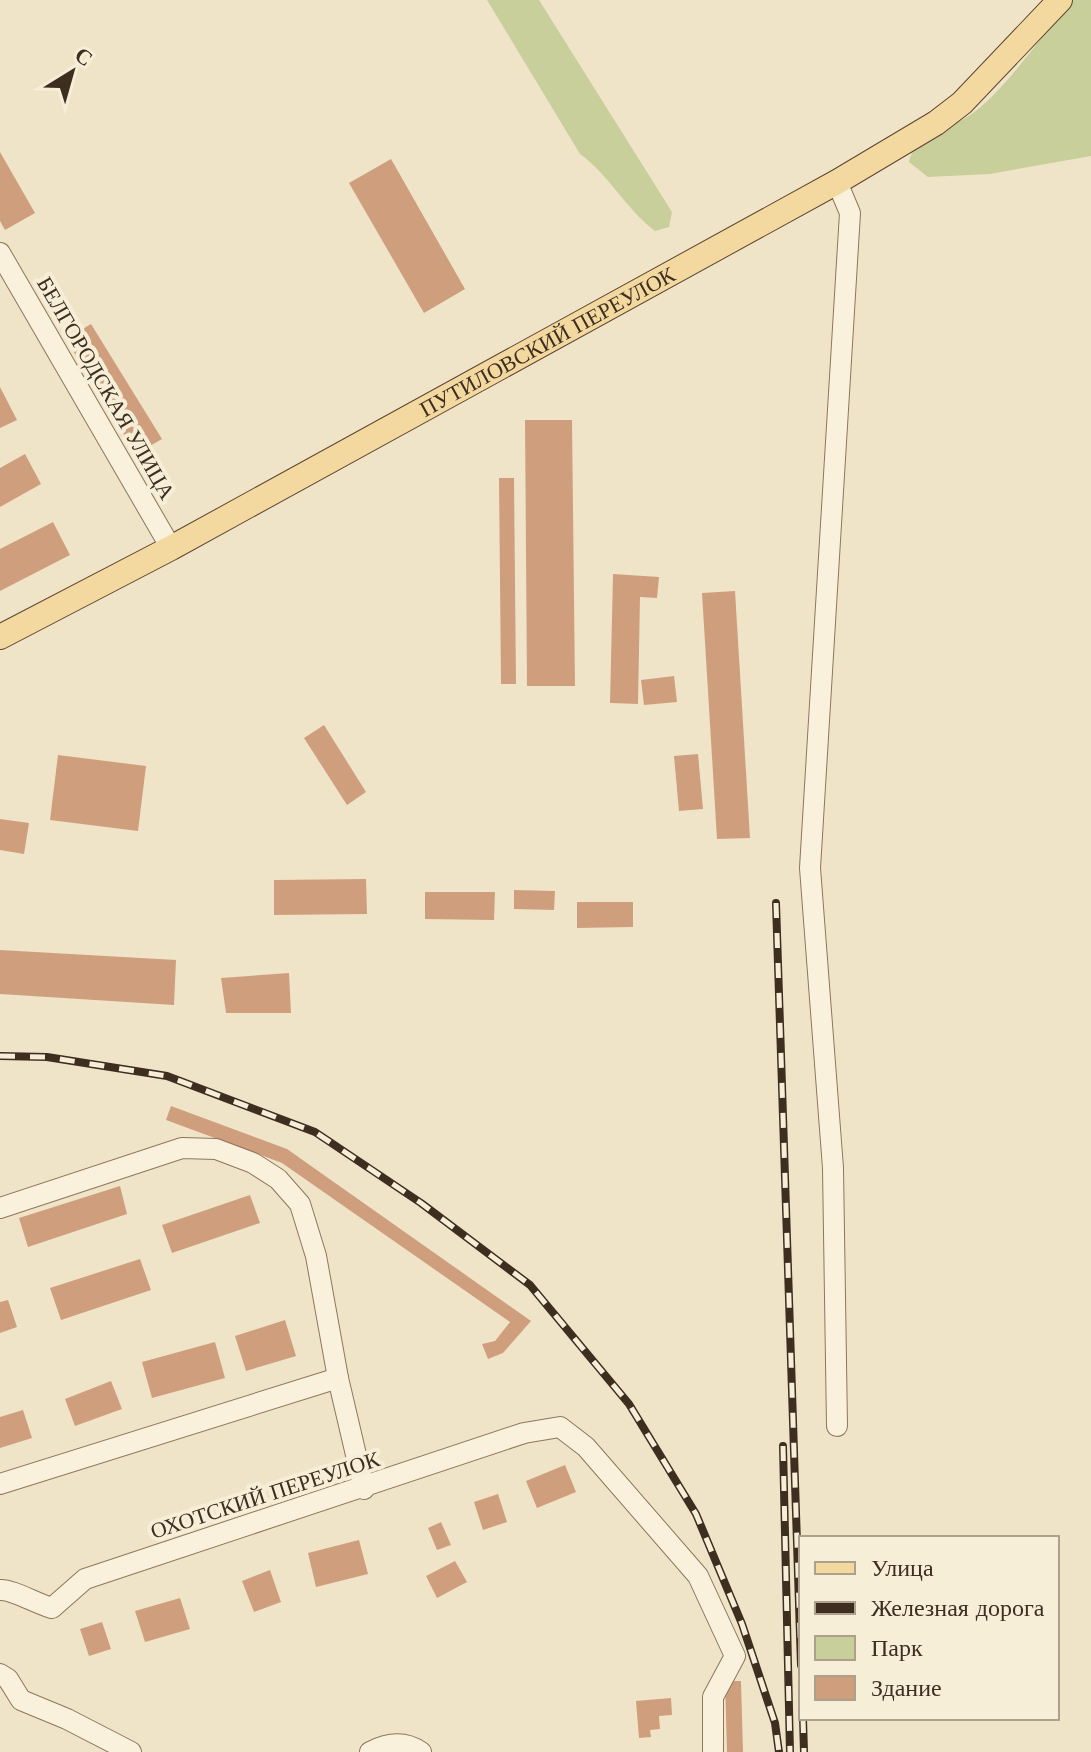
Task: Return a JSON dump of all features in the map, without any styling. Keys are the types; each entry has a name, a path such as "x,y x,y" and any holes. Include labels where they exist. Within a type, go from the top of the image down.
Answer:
{"main road":[{"name":"ПУТИЛОВСКИЙ ПЕРЕУЛОК","path":"0,637 171,548 837,182 936,123 962,103 1058,1"}],"street":[{"path":"837,182 850,213 810,868 833,1168 837,1426"},
{"name":"БЕЛГОРОДСКАЯ УЛИЦА","path":"0,253 171,548"},
{"path":"0,1208 182,1148 216,1149 253,1163 278,1179 300,1204 323,1292 338,1378 364,1489"},
{"path":"0,1484 338,1378"},
{"name":"ОХОТСКИЙ ПЕРЕУЛОК","path":"0,1590 8,1589 28,1602 52,1608 85,1579 364,1489 524,1433 560,1427 586,1447 698,1576 735,1656 713,1697 713,1752"},
{"path":"0,1674 8,1679 21,1700 67,1719 131,1752"},
{"path":"370,1752 382,1746 410,1744 421,1752"}],"green space":[{"path":"487,0 539,0 672,212 669,227 655,231 580,154"},
{"path":"1071,0 1091,0 1091,156 990,174 928,177 909,162 912,153 924,140 967,117 994,94"}],"building":[{"path":"0,152 35,213 5,230 0,221"},
{"path":"391,159 465,289 424,313 349,183"},
{"path":"91,324 162,439 136,454 66,339"},
{"path":"0,387 17,420 0,428"},
{"path":"525,420 572,420 575,686 527,686"},
{"path":"25,454 41,484 0,507 0,468"},
{"path":"499,478 514,478 516,684 501,684"},
{"path":"53,522 70,555 0,591 0,549"},
{"path":"613,574 659,577 657,598 640,597 638,704 610,703"},
{"path":"735,591 750,838 717,839 702,593"},
{"path":"674,676 677,702 644,705 641,680"},
{"path":"324,725 366,792 347,805 304,738"},
{"path":"698,754 703,809 679,811 674,756"},
{"path":"58,755 146,766 138,831 50,820"},
{"path":"0,819 29,823 24,854 0,850"},
{"path":"366,879 367,914 274,915 274,880"},
{"path":"514,890 555,891 554,910 514,909"},
{"path":"425,892 495,892 494,920 425,919"},
{"path":"577,902 633,902 633,927 577,928"},
{"path":"0,950 176,960 174,1005 0,994"},
{"path":"289,973 291,1013 226,1013 221,978"},
{"path":"171,1106 287,1149 531,1321 503,1353 488,1359 482,1344 495,1341 510,1322 282,1163 166,1120"},
{"path":"120,1186 127,1214 28,1247 19,1218"},
{"path":"250,1195 260,1223 172,1253 162,1225"},
{"path":"140,1259 151,1290 61,1320 50,1288"},
{"path":"8,1300 17,1327 0,1333 0,1302"},
{"path":"285,1320 296,1356 246,1371 235,1336"},
{"path":"215,1342 225,1378 152,1398 142,1362"},
{"path":"111,1381 122,1409 75,1426 65,1399"},
{"path":"23,1410 32,1438 0,1448 0,1417"},
{"path":"565,1465 576,1492 537,1508 526,1481"},
{"path":"498,1494 507,1522 483,1530 474,1502"},
{"path":"441,1522 451,1545 437,1550 428,1528"},
{"path":"359,1540 368,1574 316,1587 308,1553"},
{"path":"455,1561 467,1582 437,1598 426,1576"},
{"path":"270,1570 281,1602 254,1612 242,1581"},
{"path":"180,1598 190,1629 145,1642 135,1611"},
{"path":"102,1622 111,1649 89,1656 80,1629"},
{"path":"725,1681 741,1681 743,1752 727,1752"},
{"path":"671,1698 672,1715 659,1716 660,1729 650,1730 651,1737 639,1738 636,1701"}],"railway":[{"path":"776,903 799,1604"},
{"path":"0,1056 47,1057 167,1076 315,1132 421,1203 530,1285 629,1404 696,1514 742,1624 775,1723 779,1752"},
{"path":"783,1446 790,1752"},
{"path":"803,1720 804,1752"}]}
